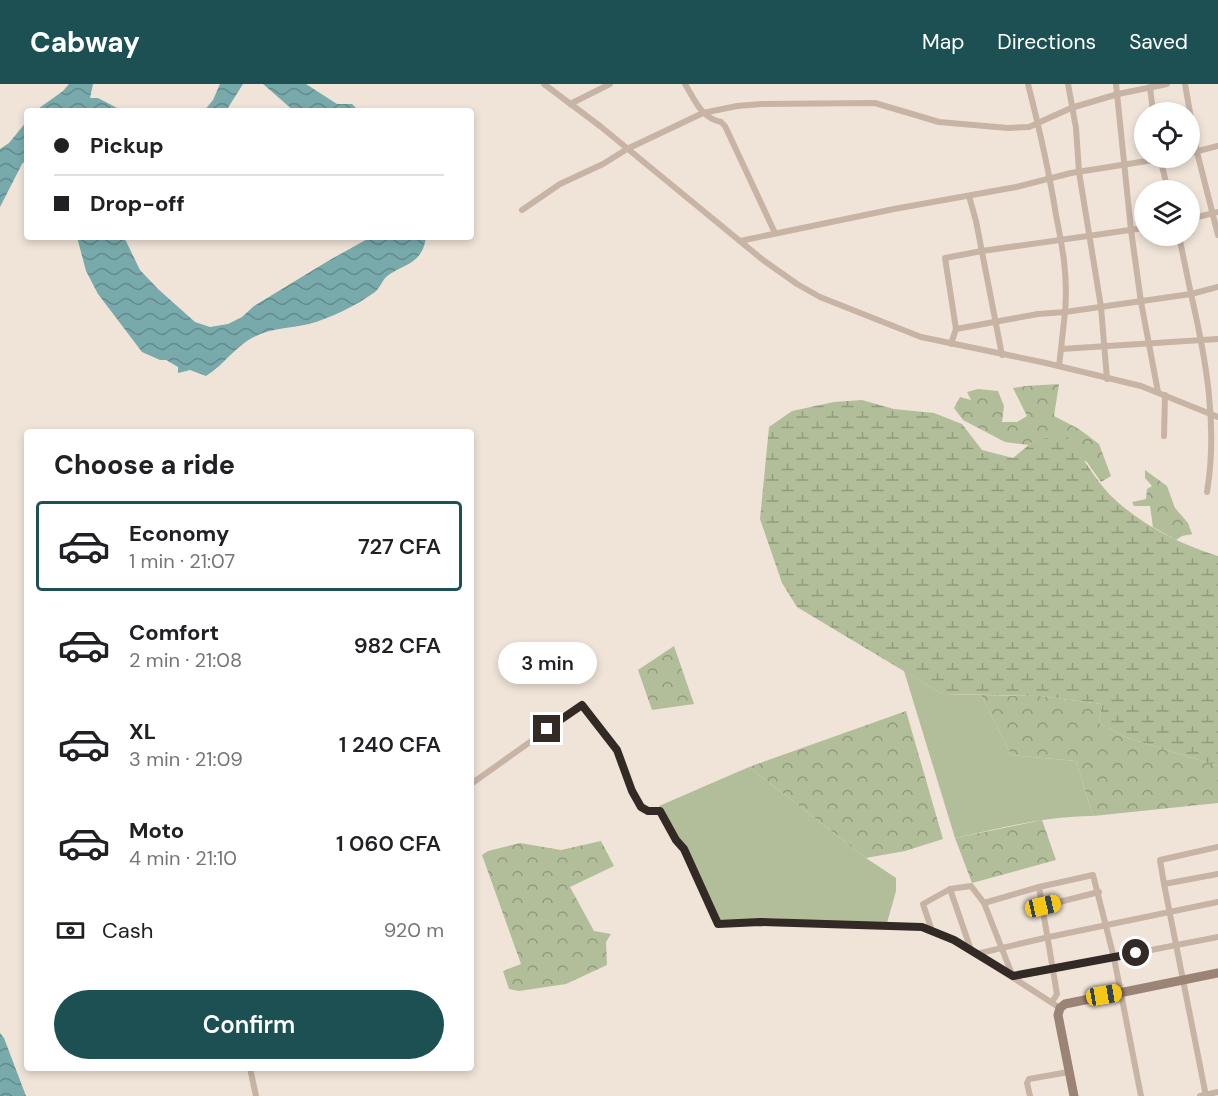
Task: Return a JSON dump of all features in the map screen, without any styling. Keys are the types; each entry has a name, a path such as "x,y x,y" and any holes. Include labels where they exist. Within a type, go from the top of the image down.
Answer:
{"street":[{"path":"544,84 783,275 820,297 912,334 1059,366 1161,393 1215,416"},
{"path":"570,104 610,84"},
{"path":"685,84 703,113 725,126 775,233"},
{"path":"1028,84 1050,178 1067,279 1059,366"},
{"path":"1068,84 1076,128 1079,172 1101,307 1107,379"},
{"path":"1116,84 1131,230 1141,302 1161,393 1164,436"},
{"path":"522,210 560,184 703,113 751,104 875,103 939,122 1008,128 1029,127 1071,108 1118,94 1167,84"},
{"path":"1185,84 1187,102"},
{"path":"1150,87 1152,102"},
{"path":"1200,150 1218,146"},
{"path":"740,241 880,211 969,196 1134,163"},
{"path":"1199,168 1215,213 1218,235"},
{"path":"969,196 1002,355"},
{"path":"1200,217 1215,213"},
{"path":"951,344 956,329 945,258 1134,230"},
{"path":"1181,246 1202,341 1215,416 1207,492"},
{"path":"956,329 1191,294 1218,287"},
{"path":"1164,290 1166,298"},
{"path":"1061,349 1106,348 1218,339"},
{"path":"1210,472 1218,473"},
{"path":"474,782 582,705 617,750 632,791 641,807 648,811 660,811 676,840 684,849 718,924 760,922 916,926 932,931 974,952 1056,1005 1218,973"},
{"path":"1218,847 1161,860 1204,1096 1218,1092"},
{"path":"984,903 1091,874 1095,876 1142,1096"},
{"path":"1164,884 1218,874"},
{"path":"932,931 923,904 950,889 971,886 984,903 1013,976"},
{"path":"1039,887 1054,970 1056,1005 1074,1096"},
{"path":"950,889 974,952"},
{"path":"1043,906 1099,892"},
{"path":"974,952 1218,903"},
{"path":"1013,976 1218,937"},
{"path":"251,1071 256,1096"},
{"path":"1030,1096 1027,1083 1029,1079 1069,1072"}],"green space":[{"path":"1059,384 1054,416 1079,429 1099,444 1111,476 1101,482 1087,462 1035,440 1029,445 1005,442 963,420 954,408 960,397 971,400 967,392 978,389 998,391 1004,406 1002,422 1017,422 1027,416 1013,388"},
{"path":"862,400 894,409 934,413 962,424 982,450 1013,458 1035,440 1066,435 1104,489 1134,515 1161,532 1218,556 1218,766 1128,738 1099,723 1102,704 1039,696 942,694 797,607 782,583 760,519 769,427 792,411 834,402"},
{"path":"1145,470 1167,486 1175,508 1188,523 1192,534 1176,540 1153,527 1150,506 1134,506 1132,502 1146,499 1147,489 1152,486 1145,478"},
{"path":"674,646 694,704 652,710 638,670"},
{"path":"904,671 942,694 981,695 1011,755 1076,761 1093,816 1041,820 955,838"},
{"path":"981,695 1039,696 1102,704 1099,723 1128,738 1218,766 1218,803 1093,816 1076,761 1011,755"},
{"path":"906,711 943,839 905,851 866,858 749,767"},
{"path":"749,767 866,858 896,878 896,891 887,923 768,918 718,923 685,847 678,843 659,806"},
{"path":"1042,820 1056,860 972,883 955,838"},
{"path":"601,841 614,866 570,887 594,931 611,934 606,942 607,965 566,984 519,991 509,989 503,971 521,964 482,855 488,851 520,843 561,850"}],"water":[{"path":"69,84 93,84 90,98 98,98 117,108 39,108"},
{"path":"220,84 243,84 228,108 206,108"},
{"path":"263,84 306,84 337,104 352,104 356,108 291,108"},
{"path":"24,125 24,162 0,207 0,149 9,143"},
{"path":"78,240 125,240 140,270 158,289 195,322 210,327 228,324 242,317 254,306 366,240 425,240 416,259 392,272 368,297 344,311 317,321 256,336 242,344 206,376 190,370 178,373 178,367 166,360 160,360 142,352 98,294 86,271"},
{"path":"0,1033 4,1038 26,1096 0,1096"}],"route":[{"path":"547,729 582,705 617,750 632,791 641,807 648,811 660,811 678,844 684,849 716,923 720,925 760,922 922,927 954,940 1013,976 1136,953"}]}
